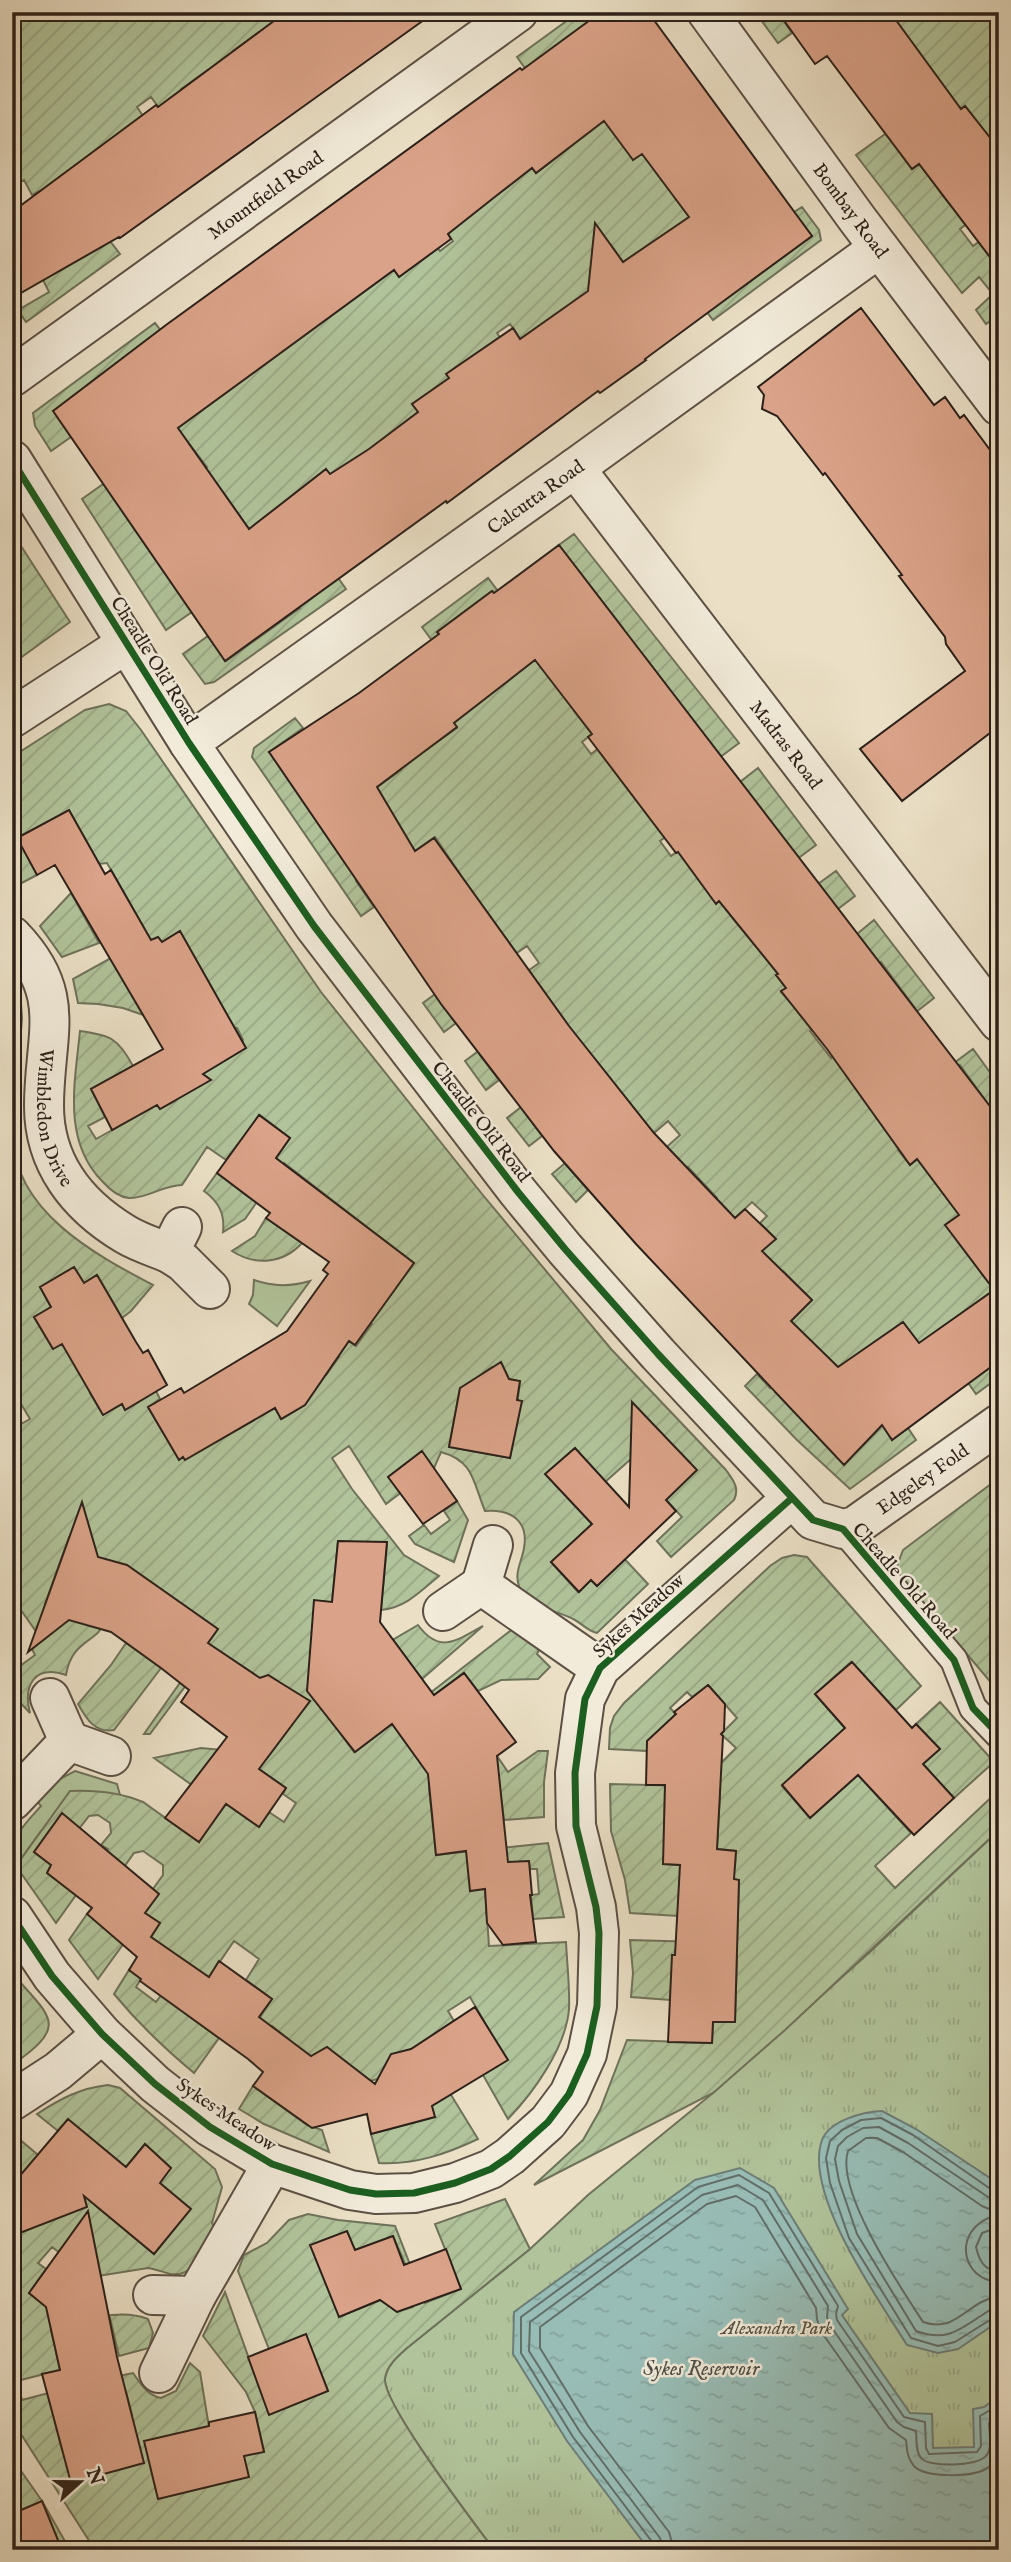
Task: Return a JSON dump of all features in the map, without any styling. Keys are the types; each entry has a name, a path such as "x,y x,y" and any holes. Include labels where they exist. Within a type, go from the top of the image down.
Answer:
{"street":[{"name":"Bombay Road","path":"707,12 999,406"},
{"name":"Mountfield Road","path":"12,377 501,17"},
{"name":"Calcutta Road","path":"189,743 879,247"},
{"name":"Cheadle Old Road","path":"12,460 189,743 314,926 518,1192 658,1354 813,1520 843,1529"},
{"name":"Madras Road","path":"575,468 999,1022"},
{"path":"12,718 126,644"},
{"name":"Wimbledon Drive","path":"12,936 36,965 44,981 48,999 51,1018 45,1124 49,1146 64,1180 94,1212 126,1235 175,1240 183,1262 210,1289"},
{"name":"Edgeley Fold","path":"843,1529 868,1519 999,1424"},
{"name":"Sykes Meadow","path":"12,1916 52,1976 102,2034 155,2084 210,2127 272,2164 350,2190 376,2194 414,2193 455,2183 491,2169 548,2122 569,2094 587,2054 597,2006 599,1933 596,1906 574,1811 576,1752 584,1699 600,1668 792,1498"},
{"path":"443,1611 481,1585 493,1545"},
{"name":"Sykes Meadow","path":"481,1585 600,1668"},
{"path":"50,1698 69,1741 111,1756"},
{"path":"12,1801 69,1741"},
{"path":"12,2101 58,2071 102,2034"},
{"name":"Sykes Meadow","path":"159,2373 196,2296 272,2164"},
{"path":"153,2295 196,2296"}],"lane":[{"name":"Cheadle Old Road","path":"843,1529 954,1660 973,1708 999,1735"}],"green space":[{"path":"12,12 283,12 298,32 259,32 233,51 249,72 221,89 208,70 181,89 172,126 151,97 137,107 143,116 93,219 120,254 26,322 18,310 49,292 43,280 42,190 32,195 24,180 12,187"},
{"path":"579,12 601,12 633,160 662,139 661,178 680,204 700,189 729,273 741,288 812,236 794,212 802,207 819,230 821,240 713,320 690,290 640,251 623,262 611,245 592,259 605,290 521,340 510,324 497,333 523,372 472,408 426,395 412,404 420,414 322,555 346,589 214,682 205,684 183,654 208,636 226,661 300,608 289,591 192,612 166,630 82,499 127,467 54,411 71,437 51,451 35,426 33,413 155,323 180,356 416,220 440,251 453,241 448,234 518,149 536,173 566,150 549,127 542,92 517,57","holes":["187,441 207,467 181,486 161,459","223,492 249,529 233,541 197,510"]},
{"path":"755,12 777,12 792,33 778,43"},
{"path":"865,12 999,12 999,150 965,106 902,155 912,169 926,159 932,178 948,203 972,220 960,229 973,246 999,227 999,314 986,324 976,310 993,294 979,277 962,293 856,155 906,119"},
{"path":"12,532 70,622 12,664 12,619 21,613 12,599"},
{"path":"574,534 739,743 695,776 668,835 660,841 671,856 701,834 740,782 758,768 816,845 773,877 731,916 759,950 818,884 836,871 855,896 813,928 797,960 776,975 786,988 781,992 791,1003 857,934 874,920 934,998 892,1031 931,1080 973,1049 999,1085 999,1123 959,1215 945,1225 999,1286 940,1330 999,1356 999,1377 976,1394 950,1357 919,1343 903,1322 873,1343 892,1440 908,1428 916,1440 850,1489 797,1440 745,1386 757,1374 770,1388 794,1367 798,1329 791,1321 812,1300 783,1271 743,1268 775,1238 760,1223 767,1216 752,1202 716,1236 696,1217 717,1198 688,1167 669,1185 648,1164 680,1135 668,1121 654,1133 639,1116 568,1167 588,1190 576,1202 552,1174 589,1143 523,1110 542,1136 529,1146 507,1118 545,1088 581,1043 557,1010 530,1018 480,1055 499,1080 486,1090 465,1061 504,1032 528,971 539,963 527,946 494,969 437,998 456,1023 444,1032 423,1003 462,974 439,889 460,874 435,837 415,851 410,844 356,881 374,907 361,916 252,757 254,748 295,718 303,728 269,752 365,796 401,770 385,747 423,752 457,728 442,706 433,642 422,627 488,578 517,616 594,652 623,628 559,545","holes":["492,591 514,619 438,632","644,656 678,701 621,731 591,754 582,742 592,734 574,711","881,962 915,1008 866,1047 858,1038 831,1058 810,1031 837,1011 829,1002","960,1065 996,1115 938,1143 910,1165 898,1150 907,1143 909,1104","776,1393 847,1394 880,1428 844,1464"]},
{"path":"109,704 126,711 141,730 321,992 482,1194 611,1349 726,1470 733,1481 736,1488 734,1500 671,1557 657,1541 682,1517 666,1500 696,1470 642,1423 631,1433 631,1441 640,1451 605,1482 575,1449 546,1474 592,1524 551,1562 578,1592 591,1580 597,1586 614,1569 620,1554 648,1584 597,1633 573,1619 535,1604 523,1594 517,1576 524,1548 524,1530 510,1514 485,1511 471,1474 460,1461 441,1452 434,1468 429,1471 418,1455 400,1468 411,1485 386,1504 349,1446 332,1458 352,1489 404,1555 439,1576 405,1602 381,1610 387,1545 338,1541 332,1602 374,1646 394,1639 418,1625 434,1640 441,1642 457,1640 483,1626 422,1679 393,1640 329,1690 375,1706 340,1733 354,1752 514,1628 541,1646 537,1654 550,1667 538,1679 501,1680 478,1691 464,1673 418,1707 469,1776 497,1756 508,1772 538,1751 548,1751 544,1782 544,1817 504,1820 499,1782 429,1788 436,1855 548,1843 564,1917 533,1919 531,1895 539,1894 537,1869 530,1869 529,1861 468,1866 471,1890 485,1889 489,1946 566,1942 569,1992 567,2024 555,2053 538,2082 508,2119 483,2075 497,2044 470,1997 448,2011 454,2021 420,2044 478,2139 430,2157 379,2163 371,2134 435,2117 388,2076 359,2084 342,2059 325,2048 311,2066 282,2045 287,2038 272,2026 247,2037 272,1999 246,1980 259,1959 234,1941 185,2013 219,2038 194,2073 152,2035 114,1994 129,1970 141,1979 136,1987 156,2002 162,1994 199,1971 151,1937 160,1923 145,1913 158,1895 153,1889 163,1875 163,1865 143,1851 134,1853 124,1867 105,1853 108,1849 101,1845 111,1833 110,1823 98,1815 89,1816 78,1830 60,1816 34,1852 51,1865 47,1873 64,1886 81,1888 56,1923 16,1866 70,1791 107,1792 143,1802 199,1842 210,1798 154,1758 201,1748 222,1750 234,1732 267,1758 293,1723 269,1703 279,1689 278,1681 269,1675 187,1684 150,1734 144,1734 217,1630 128,1644 161,1668 114,1730 102,1729 92,1724 78,1704 126,1643 145,1587 128,1566 89,1555 74,1533 69,1537 45,1604 105,1621 97,1634 74,1654 66,1675 46,1672 33,1680 28,1694 30,1713 12,1694 12,1672 35,1655 32,1649 42,1640 18,1606 12,1602 12,1443 15,1441 12,1429 30,1419 12,1389 12,1304 16,1302 12,1295 12,1207 19,1202 12,1191 12,1136 17,1163 27,1187 43,1208 84,1244 153,1285 131,1311 117,1322 109,1382 90,1393 103,1415 122,1404 156,1391 160,1399 148,1407 179,1459 275,1408 282,1419 303,1406 277,1362 326,1375 339,1357 331,1350 340,1335 356,1346 372,1324 358,1312 414,1263 284,1163 245,1219 223,1232 220,1209 204,1191 217,1173 249,1197 290,1138 260,1115 226,1160 207,1147 182,1185 129,1198 108,1187 89,1165 76,1129 74,1110 80,1031 106,1036 123,1049 133,1066 91,1089 105,1117 88,1126 96,1139 157,1105 160,1109 175,1101 196,1078 241,1051 243,1040 237,1028 149,1017 123,1008 78,1003 73,979 149,937 107,863 99,864 69,810 18,838 37,875 12,888 12,757 85,710","holes":["180,931 122,978 118,960 158,937 162,942","74,1267 84,1283 97,1275 118,1311 53,1349 34,1317 51,1307 40,1287","492,1367 504,1370 509,1379 520,1382 510,1458 449,1447 460,1388 479,1393 483,1373","240,1756 286,1788 283,1794 296,1803 284,1822 269,1812 259,1826"]},
{"path":"71,893 99,943 62,957 40,926"},
{"path":"12,982 21,1004 22,1018 12,1107"},
{"path":"266,1218 302,1243 278,1259 259,1261 232,1251 255,1236"},
{"path":"254,1280 282,1285 310,1281 277,1326 249,1304"},
{"path":"999,1478 999,1692 899,1574 897,1566 903,1550"},
{"path":"457,1501 468,1520 454,1562 415,1544 409,1536 424,1525 431,1534 450,1520 444,1511"},
{"path":"794,1555 807,1557 921,1686 896,1710 851,1662 815,1694 859,1744 810,1759 782,1786 810,1818 858,1775 911,1833 875,1866 895,1888 999,1790 999,1830 785,2030 713,2093 534,2185 583,2140 600,2110 627,2040 712,2043 713,2022 735,2022 737,1957 673,1955 670,2000 631,1997 633,1973 630,1940 737,1943 739,1880 680,1877 678,1916 630,1913 625,1880 611,1831 610,1784 687,1786 647,1751 609,1749 610,1728 614,1716 624,1703 770,1566 782,1558","holes":["708,1685 737,1718 721,1734 736,1748 716,1768 667,1723 676,1714 670,1708 687,1692 692,1697","665,1789 720,1794 717,1849 736,1851 735,1868 664,1864"]},
{"path":"940,1702 994,1762 954,1798 923,1764 940,1749 916,1724"},
{"path":"75,1771 117,1784 120,1795 86,1791 41,1831 16,1866 13,1857 15,1841 23,1826 41,1806 37,1801 56,1781"},
{"name":"Alexandra Park","path":"999,1830 999,2550 494,2550 431,2463 398,2411 385,2378 390,2365 407,2348 530,2249 588,2195 713,2093 871,1951"},
{"path":"87,1914 129,1936 98,1979 69,1940"},
{"path":"12,1973 44,2011 48,2030 42,2040 12,2065 12,2049 20,2045 12,2026"},
{"path":"108,2085 120,2088 215,2169 222,2187 212,2223 218,2233 193,2267 178,2274 148,2268 92,2277 52,2247 38,2263 46,2269 29,2293 68,2324 108,2316 138,2316 148,2319 153,2333 149,2348 119,2356 110,2318 51,2330 60,2370 17,2381 22,2400 75,2386 55,2422 62,2450 86,2444 132,2415 126,2392 114,2377 133,2373 148,2392 161,2398 176,2391 190,2363 200,2372 209,2427 244,2456 264,2451 255,2412 246,2392 203,2336 225,2292 269,2414 328,2391 306,2335 269,2349 238,2271 244,2255 267,2243 289,2220 308,2214 395,2226 425,2303 461,2289 435,2224 505,2199 530,2249 404,2351 390,2365 385,2378 388,2391 413,2436 494,2550 95,2550 12,2420 12,2133 38,2155 36,2158 85,2199 118,2161 58,2131 37,2114 71,2095","holes":["145,2144 171,2168 157,2186 190,2209 154,2254 95,2205","393,2236 411,2281 413,2307 397,2312 388,2297 339,2317 355,2250"]},
{"path":"253,2086 307,2125 322,2130 329,2152 264,2124 239,2109"},
{"path":"12,2458 42,2501 12,2514"},
{"path":"42,2501 70,2550 62,2550"}],"water":[{"path":"882,2111 916,2129 990,2178 999,2187 999,2234 996,2236 998,2242 992,2246 999,2263 999,2321 958,2349 938,2353 907,2345 847,2246 823,2188 819,2162 822,2140 826,2133 848,2118"},
{"name":"Sykes Reservoir","path":"740,2168 774,2188 848,2309 842,2315 910,2413 932,2414 933,2448 974,2447 973,2409 984,2407 999,2396 999,2550 649,2550 567,2441 513,2354 514,2312 695,2180"}],"building":[{"path":"286,12 435,12 120,238 12,298 12,212"},
{"path":"601,12 648,12 812,236 646,360 600,393 598,391 447,503 446,501 225,661 53,411 166,325 520,68 522,70","holes":["604,121 633,160 642,154 689,217 623,262 595,223 588,291 520,339 513,328 446,374 449,378 412,404 418,412 330,474 326,469 249,529 178,428 394,270 399,277 451,239 448,234 532,168 536,173"]},
{"path":"778,12 890,12 961,109 965,106 999,149 999,269 919,164 912,169 827,56 815,64"},
{"path":"861,308 934,405 945,397 960,418 964,415 999,462 999,726 902,801 860,749 965,671 946,644 945,637 899,576 902,575 825,473 823,475 777,416 762,409 764,395 758,387"},
{"path":"559,545 999,1118 999,1361 892,1440 882,1425 844,1465 636,1244 554,1151 441,1004 269,752 359,693 492,591 494,593","holes":["535,660 592,734 588,737 676,853 678,852 716,904 719,901 778,974 776,975 786,988 781,991 827,1049 910,1165 917,1159 959,1215 945,1225 994,1290 919,1343 903,1322 838,1367 791,1321 812,1300 762,1251 776,1239 745,1209 735,1218 654,1133 569,1026 434,838 415,851 377,787 457,727 454,723"]},
{"path":"69,810 105,874 111,870 151,940 158,937 162,942 180,931 246,1048 203,1074 211,1080 160,1109 157,1105 112,1130 91,1089 163,1049 55,865 37,875 17,838"},
{"path":"259,1115 290,1138 276,1158 414,1263 355,1345 349,1341 305,1405 281,1419 275,1408 185,1460 183,1457 179,1460 148,1407 181,1388 184,1393 287,1331 328,1274 323,1270 329,1262 266,1218 270,1213 217,1173"},
{"path":"74,1267 84,1283 97,1275 143,1353 148,1350 167,1385 125,1410 122,1404 103,1415 62,1344 53,1349 34,1317 51,1307 40,1287"},
{"path":"501,1362 509,1379 520,1381 517,1400 522,1401 510,1458 449,1447 460,1388"},
{"path":"632,1402 697,1470 666,1500 676,1511 597,1586 591,1580 579,1592 551,1562 592,1524 545,1474 575,1448 629,1507"},
{"path":"422,1451 457,1501 423,1524 388,1477"},
{"path":"82,1502 98,1557 127,1565 218,1629 208,1643 260,1678 268,1675 310,1701 259,1769 286,1788 259,1827 226,1804 199,1842 165,1818 227,1737 181,1702 189,1690 161,1668 111,1632 69,1620 28,1652"},
{"path":"338,1541 387,1542 380,1622 434,1695 464,1673 516,1742 497,1756 508,1862 529,1861 536,1942 503,1945 487,1923 485,1889 470,1891 466,1851 436,1855 428,1774 392,1724 355,1752 307,1691 314,1600 332,1602"},
{"path":"852,1662 912,1728 916,1724 940,1749 923,1764 954,1798 914,1835 858,1775 810,1818 782,1785 845,1728 815,1694"},
{"path":"708,1685 725,1704 724,1731 721,1734 717,1849 736,1851 734,1879 739,1880 735,2022 713,2022 712,2043 668,2042 680,1865 663,1864 665,1785 646,1785 647,1741 676,1714 674,1712"},
{"path":"62,1813 159,1894 145,1913 160,1923 151,1937 209,1977 219,1961 272,1999 259,2017 311,2056 327,2047 375,2084 391,2054 411,2049 475,2007 508,2060 432,2106 435,2117 371,2134 367,2114 312,2128 253,2086 263,2072 248,2059 140,1981 141,1979 129,1970 137,1957 87,1914 92,1908 47,1873 51,1865 34,1852"},
{"path":"68,2119 126,2167 145,2144 171,2168 160,2183 191,2209 154,2254 84,2196 87,2207 12,2236 12,2185"},
{"path":"88,2211 117,2357 144,2463 71,2483 42,2374 60,2370 46,2307 29,2293"},
{"path":"347,2231 355,2250 393,2236 404,2265 446,2249 461,2289 397,2312 380,2300 339,2317 310,2245"},
{"path":"306,2334 328,2391 269,2415 248,2357"},
{"path":"255,2412 264,2452 244,2456 249,2477 158,2499 144,2441"},
{"path":"42,2501 62,2550 12,2550 12,2514"}],"cycle path":[{"path":"12,460 189,743 314,926 518,1192 658,1354 813,1520 843,1529 954,1660 973,1708 999,1735"},
{"path":"12,1916 52,1976 102,2034 155,2084 210,2127 272,2164 350,2190 376,2194 414,2193 455,2183 491,2169 548,2122 569,2094 587,2054 597,2006 599,1933 596,1907 576,1826 575,1773 585,1699 600,1668 792,1498"}]}
